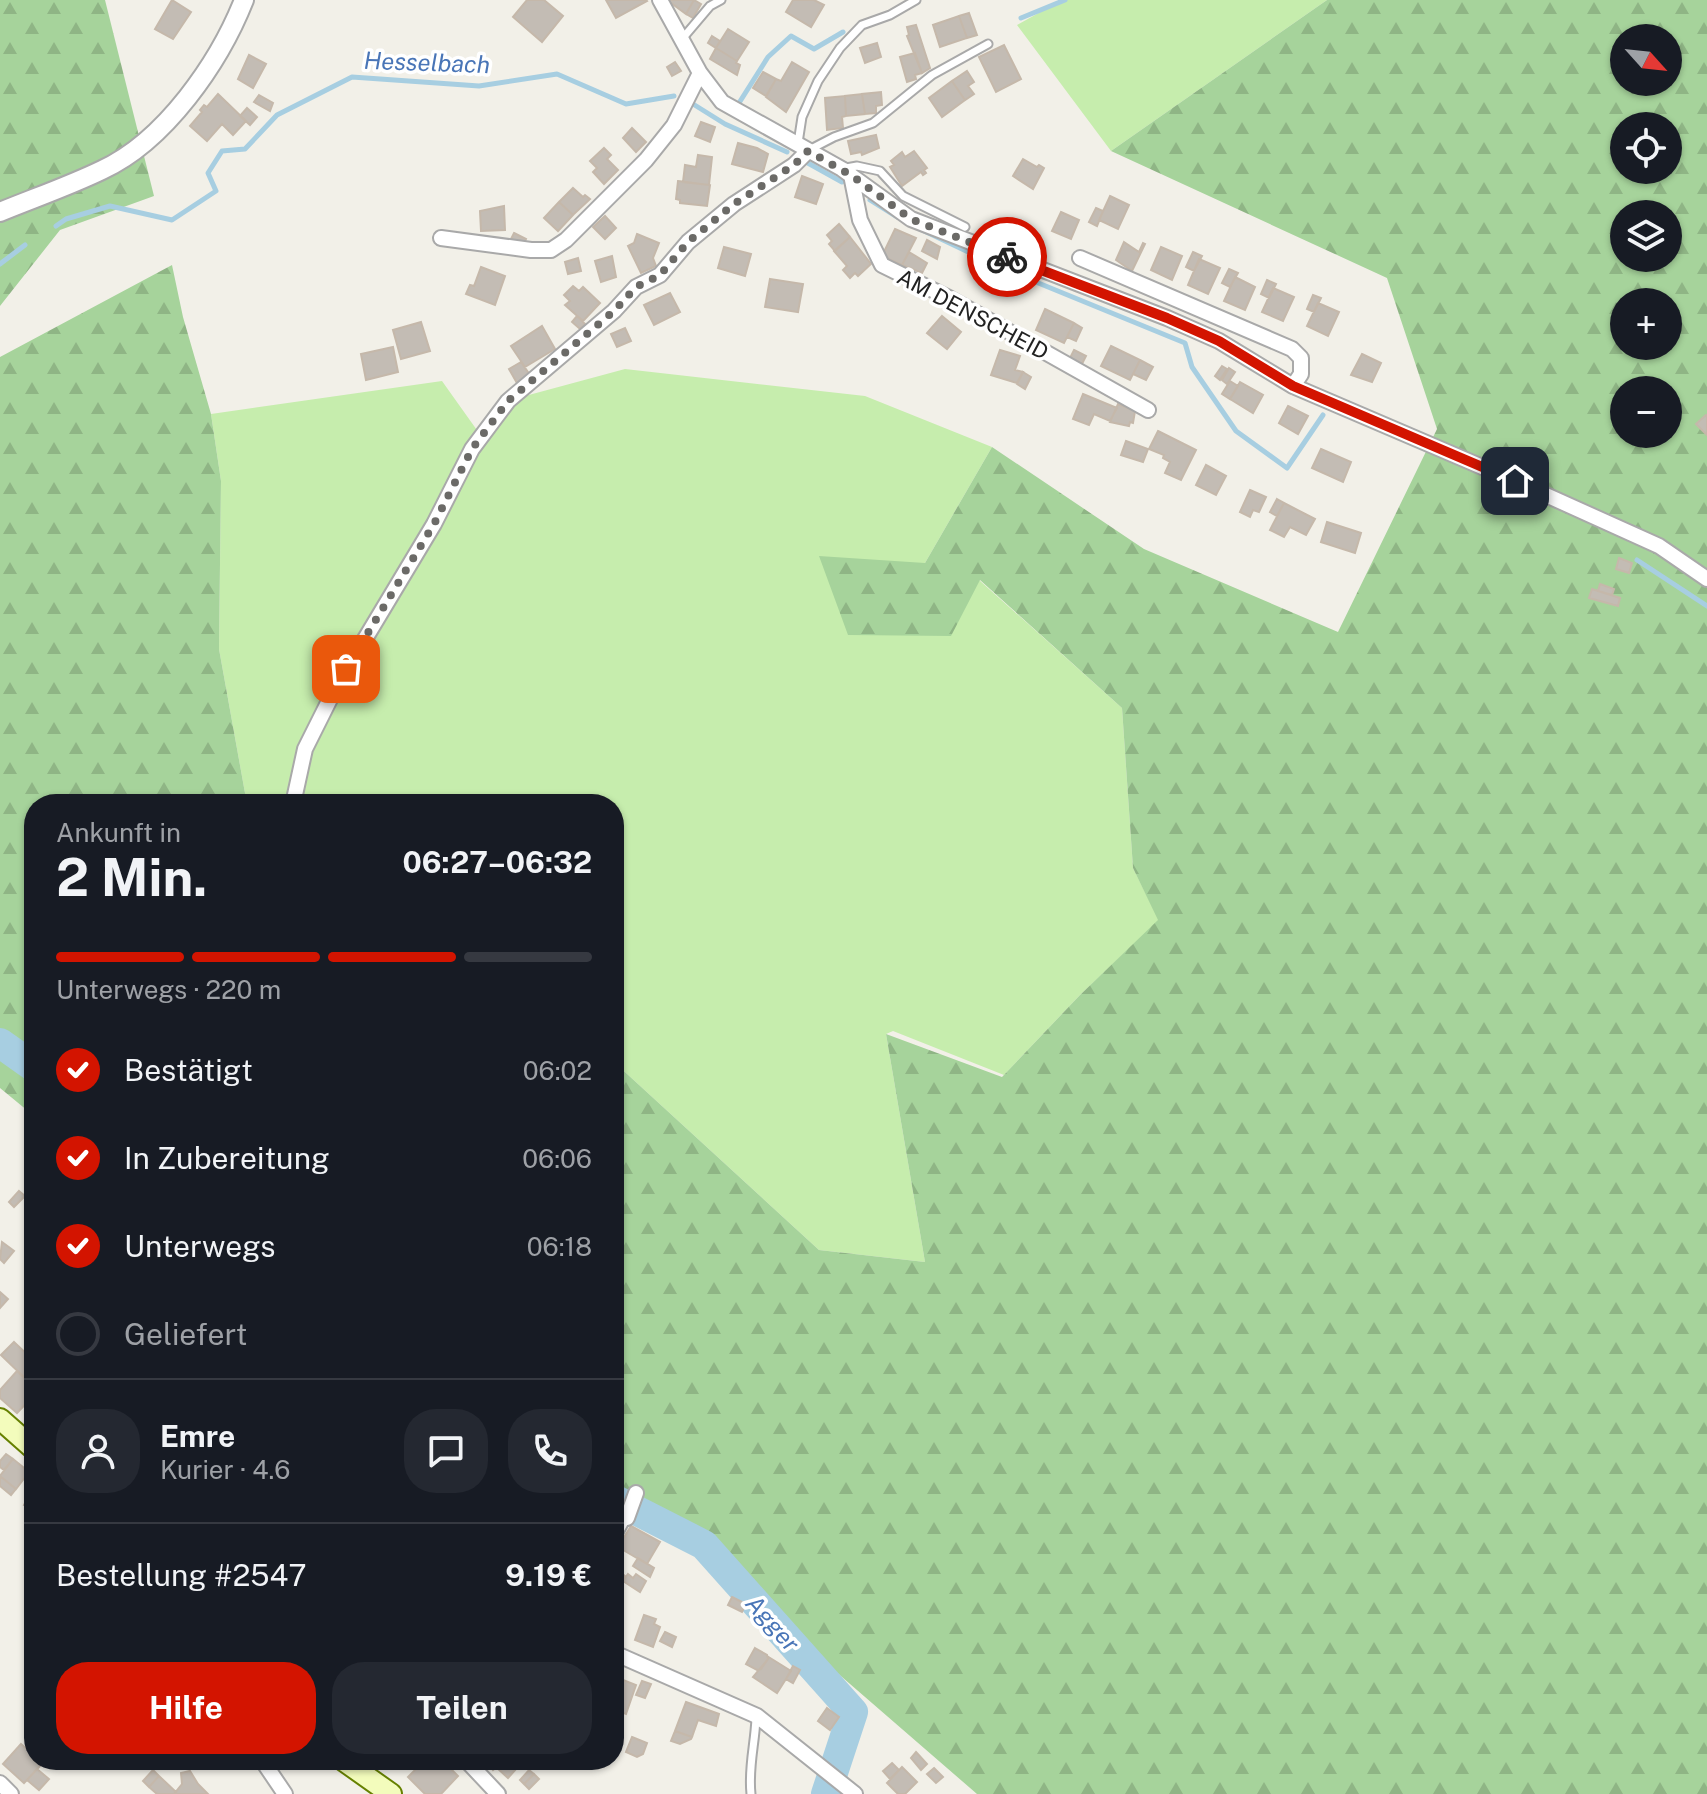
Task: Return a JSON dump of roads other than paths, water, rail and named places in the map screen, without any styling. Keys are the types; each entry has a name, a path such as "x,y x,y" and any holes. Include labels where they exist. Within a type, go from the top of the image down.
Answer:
{"main road":[{"path":"0,1419 24,1440"},
{"path":"357,1770 391,1794"}],"street":[{"path":"0,212 105,169 144,142 179,108 208,69 234,27 244,0"},
{"path":"660,0 700,73 722,102 847,172 911,219 1219,341 1293,386 1659,546 1707,579"},
{"path":"441,238 551,250 566,240 646,160 674,125 700,73"},
{"path":"295,794 305,749 335,689 434,524 472,449 508,401 614,311 636,287 660,275 700,233 734,204 794,165 803,148"},
{"name":"AM DENSCHEID","path":"847,172 860,220 882,265 949,298 1148,410"},
{"path":"1080,258 1292,349 1301,358 1301,374 1293,386"},
{"path":"627,1518 636,1493"},
{"path":"624,1657 757,1716 855,1794"},
{"path":"269,1770 285,1794"},
{"path":"475,1770 498,1794"},
{"path":"0,1783 11,1794"}],"lane":[{"path":"682,39 710,6 721,0"},
{"path":"916,0 890,15 862,25 840,48 818,81 802,117 803,148 873,123 932,75 988,44"},
{"path":"847,172 857,166 880,171 903,196 965,227"},
{"path":"624,1524 627,1518"},
{"path":"751,1794 748,1772 754,1751 757,1716"}],"waterway":[{"path":"1021,18 1065,0"},
{"path":"739,103 768,57 791,36 814,49 843,32"},
{"name":"Hesselbach","path":"56,226 66,219 110,206 172,220 216,191 208,173 222,151 245,149 277,115 352,77 479,86 557,74 626,104 674,96"},
{"name":"Hesselbach","path":"693,104 725,124 787,152"},
{"name":"Hesselbach","path":"806,162 842,182"},
{"name":"Hesselbach","path":"870,200 897,217"},
{"name":"Hesselbach","path":"920,229 1004,269 1185,343 1192,367 1236,431 1287,468 1323,415"},
{"name":"Hesselbach","path":"0,264 25,245"},
{"name":"Hesselbach","path":"1637,560 1707,606"},
{"name":"Agger","path":"0,1043 24,1060"},
{"name":"Agger","path":"624,1504 704,1545 853,1712 826,1794"}]}
